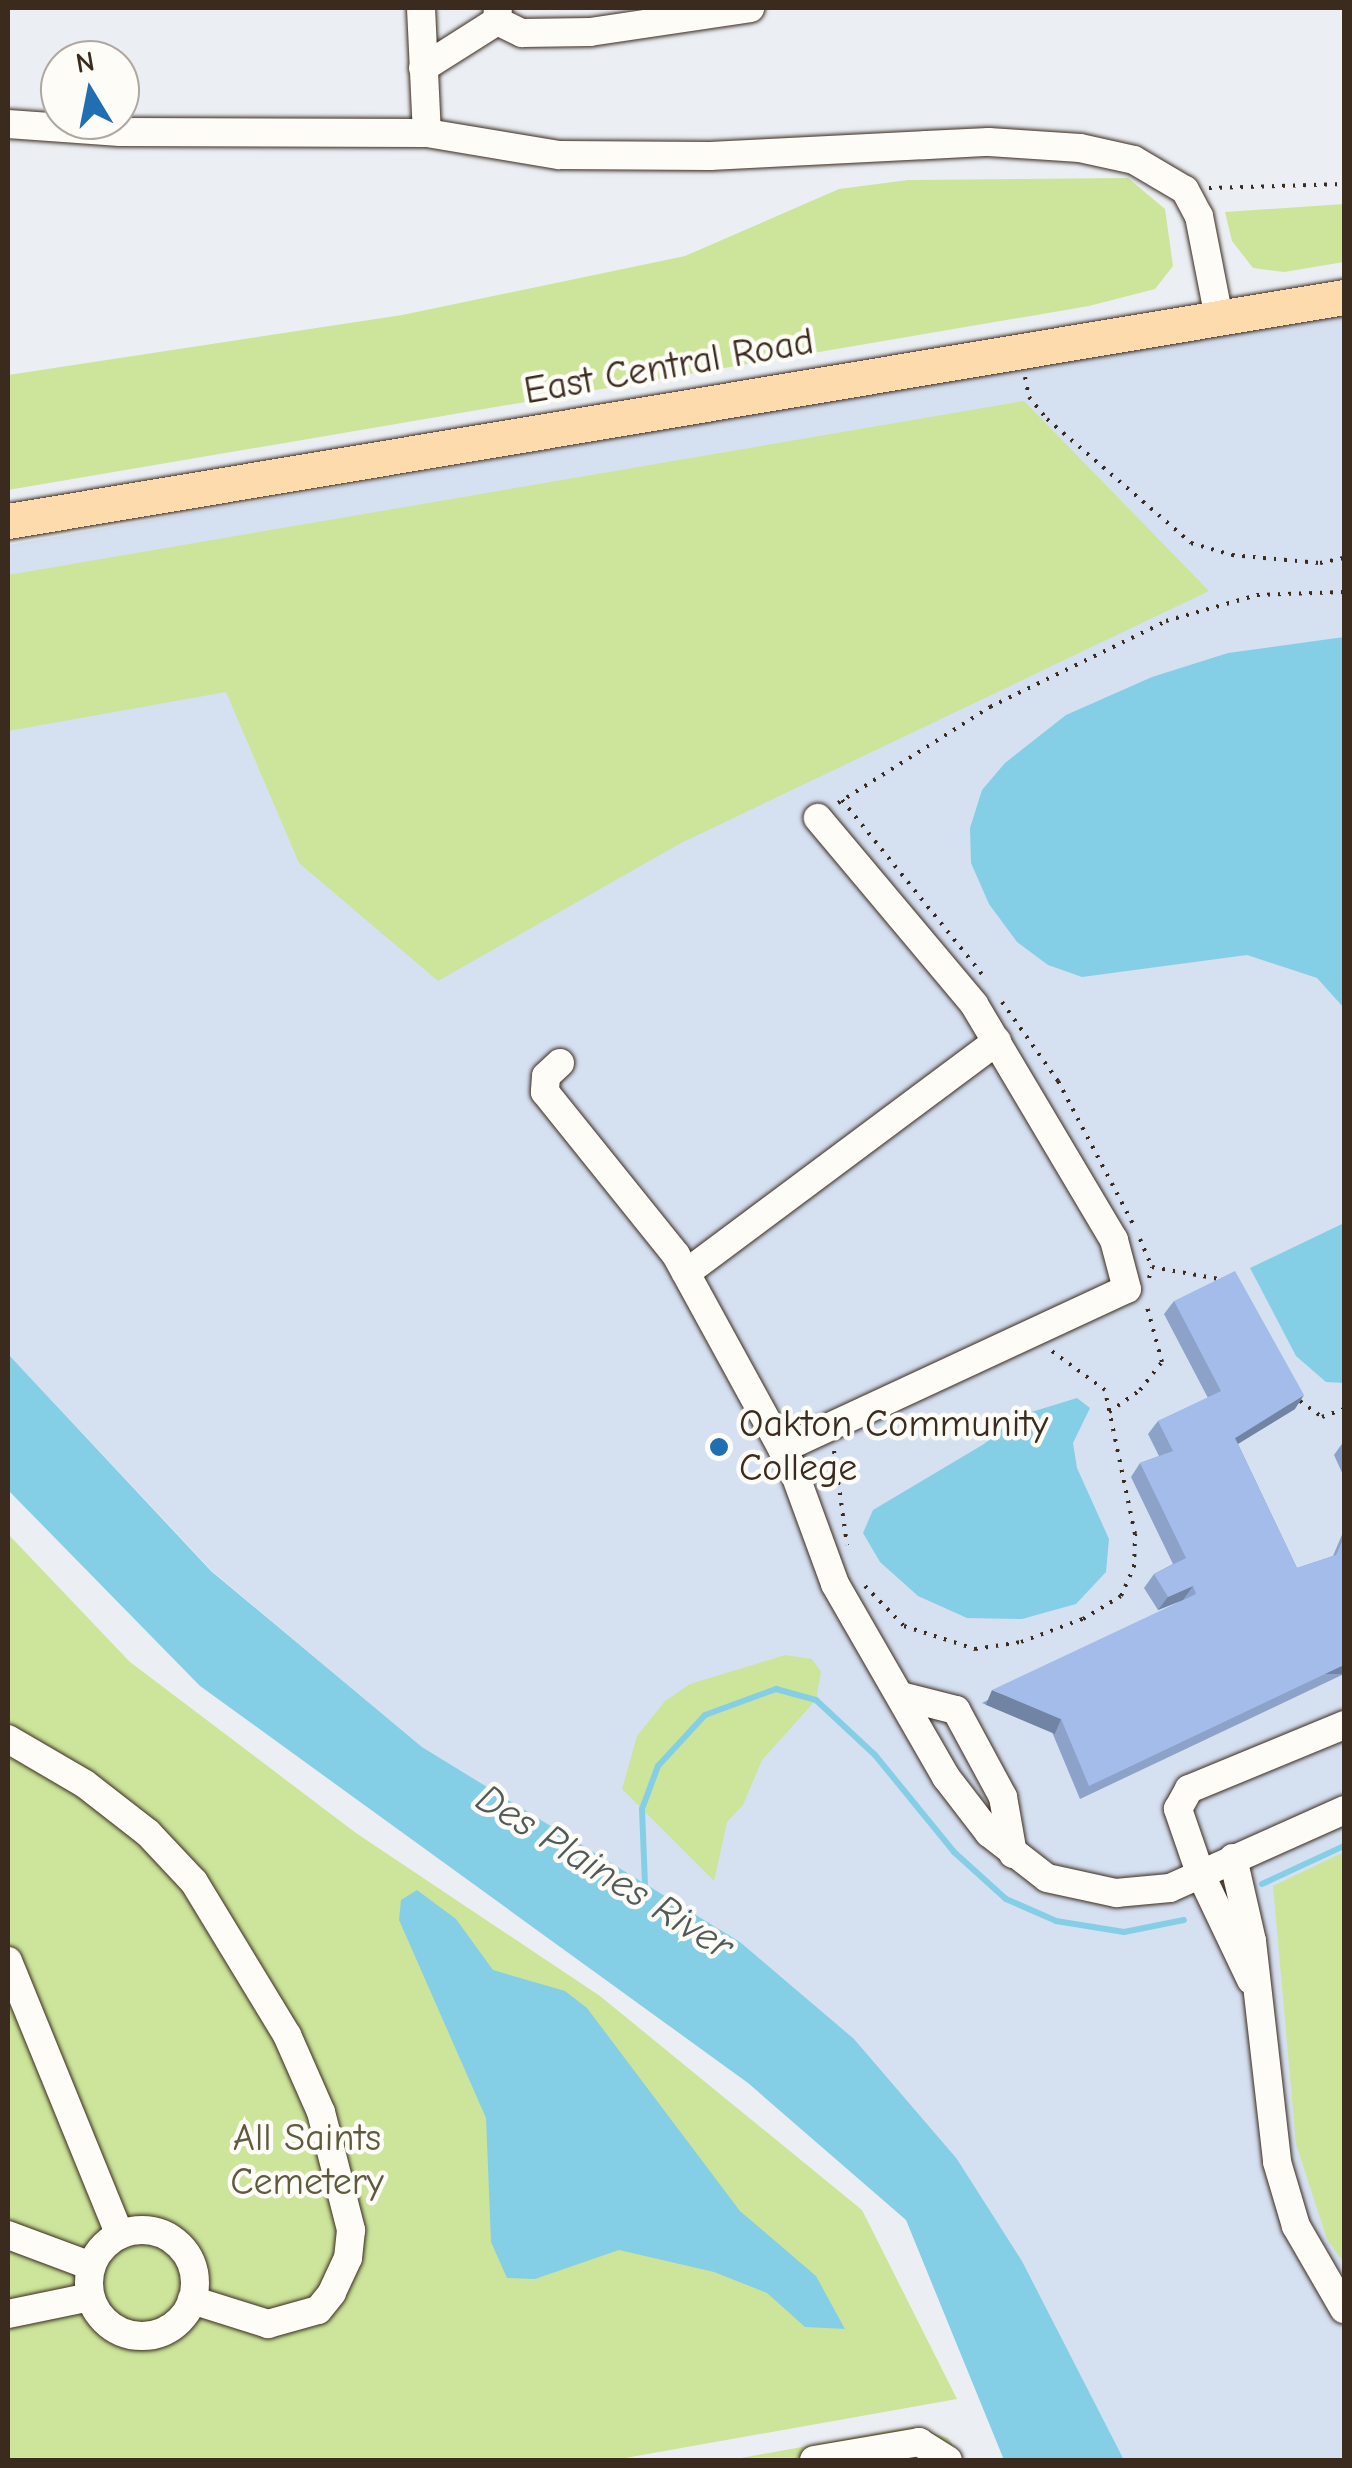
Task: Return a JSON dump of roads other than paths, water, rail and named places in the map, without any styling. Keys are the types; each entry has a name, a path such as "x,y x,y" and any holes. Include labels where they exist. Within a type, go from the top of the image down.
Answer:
{"main road":[{"name":"East Central Road","path":"8,521 1344,296"}],"street":[{"path":"421,8 427,133"},
{"path":"423,68 498,14 522,33 590,32 750,8"},
{"path":"8,124 120,132 427,133 559,155 710,156 989,142 1080,148 1134,160 1185,190 1198,216 1219,318"},
{"path":"782,1449 1127,1290 1114,1240 997,1041 883,888 818,818"},
{"path":"686,1273 997,1041"},
{"path":"560,1063 546,1076 545,1092 686,1273 782,1449 835,1584 946,1777 1013,1854 1047,1878 1116,1894 1170,1888 1344,1810"},
{"path":"901,1696 956,1710 1003,1798 1013,1854"},
{"path":"1254,1986 1200,1873 1178,1809 1189,1789 1344,1725"},
{"path":"8,1740 86,1784 148,1832 194,1882 287,2036 321,2112 351,2230 348,2258 332,2293 318,2310 268,2324 192,2300"},
{"path":"1233,1858 1252,1941 1276,2162 1296,2226 1344,2309"},
{"path":"8,1961 120,2234"},
{"path":"150,2230 178,2244 194,2270 192,2300 172,2327 140,2336 108,2324 90,2296 91,2266 120,2234 150,2230"},
{"path":"8,2235 91,2266"},
{"path":"8,2314 90,2296"},
{"path":"814,2460 920,2442 948,2460"}],"water":[{"path":"1344,637 1344,1008 1317,978 1247,955 1082,977 1048,965 1017,942 989,904 971,863 970,828 982,790 1005,763 1066,715 1152,677 1228,653"},
{"path":"1344,1223 1344,1383 1326,1382 1296,1356 1250,1268"},
{"name":"Des Plaines River","path":"8,1354 211,1571 422,1747 740,1942 854,2039 957,2159 1022,2261 1124,2460 1004,2460 906,2220 748,2083 200,1686 8,1490"},
{"path":"1077,1398 1090,1408 1073,1443 1077,1468 1109,1539 1106,1572 1076,1604 1022,1619 967,1618 918,1596 880,1562 863,1533 873,1510 984,1444 1015,1417"},
{"path":"417,1890 456,1919 493,1970 565,1991 587,2008 740,2211 816,2276 845,2329 805,2327 767,2293 714,2272 619,2250 535,2279 507,2278 491,2242 486,2118 399,1920 401,1900"}],"waterway":[{"name":"Des Plaines River","path":"645,1884 642,1809 658,1766 705,1715 776,1689 816,1700 875,1755 954,1852 1006,1899 1056,1921 1124,1932 1184,1920"},
{"path":"1262,1884 1344,1846"}],"place":[{"name":"Oakton Community College","path":"719,1447"}],"park label":[{"name":"All Saints Cemetery","path":"307,2161"}]}
